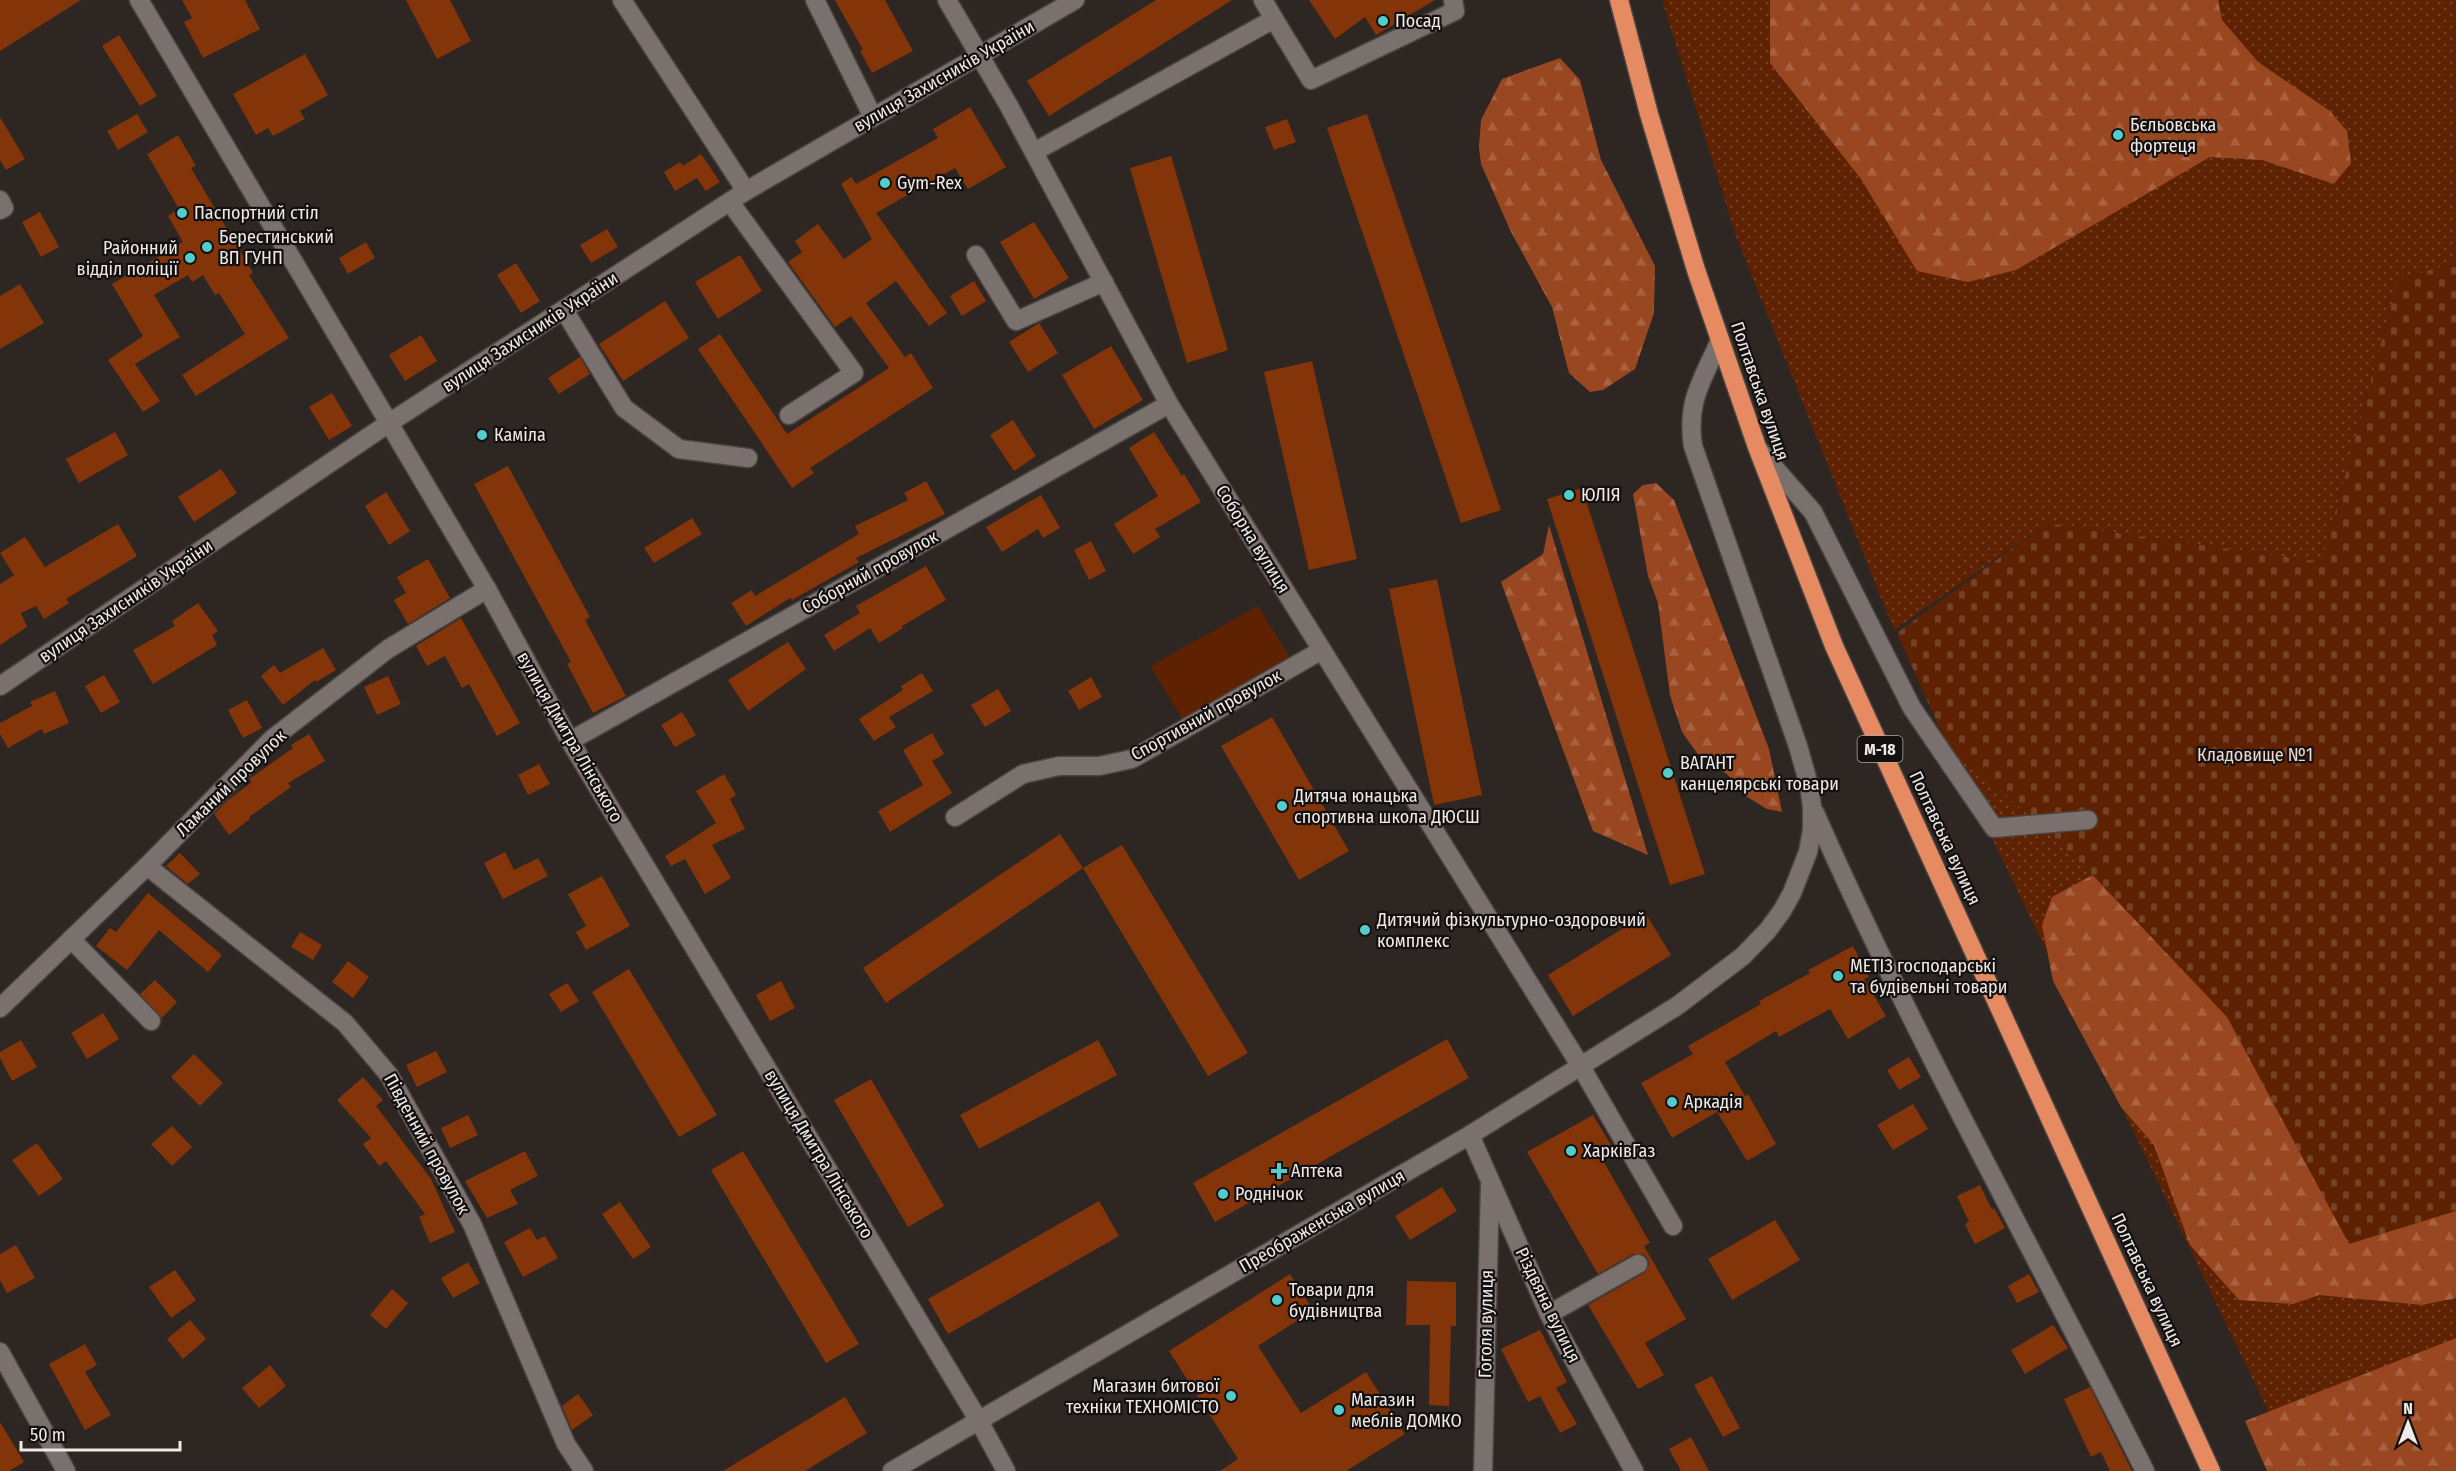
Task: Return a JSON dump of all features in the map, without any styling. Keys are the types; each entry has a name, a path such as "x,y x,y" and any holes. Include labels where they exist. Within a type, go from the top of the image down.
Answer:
{"highway":[{"name":"Полтавська вулиця","path":"1619,0 1648,114 1696,270 1757,447 1834,646 2211,1471"}],"street":[{"name":"вулиця Дмитра Лінського","path":"139,0 488,590 570,741 979,1421 1006,1471"},
{"path":"622,0 746,191"},
{"path":"815,0 873,117"},
{"name":"Соборна вулиця","path":"947,0 1034,152 1169,404 1580,1065 1673,1226"},
{"name":"вулиця Захисників України","path":"0,686 389,423 746,191 1075,0"},
{"path":"1263,0 1311,80 1455,11 1453,0"},
{"path":"1034,152 1274,19"},
{"path":"0,200 4,208 0,210"},
{"path":"730,202 854,373 789,415"},
{"path":"976,255 1016,321 1104,282"},
{"path":"564,310 624,408 679,449 748,458"},
{"path":"1720,340 1697,389 1692,408 1690,427 1693,446 1798,746 1809,785 1812,807 1849,891 1963,1119 2145,1471"},
{"name":"Соборний провулок","path":"570,741 1169,404"},
{"path":"1757,447 1813,512 1912,708 1994,828 2088,820"},
{"name":"Ламаний провулок","path":"0,1008 147,866 272,739 388,649 488,590"},
{"name":"Спортивний провулок","path":"955,817 1023,774 1059,766 1099,766 1132,759 1322,650"},
{"name":"Преображенська вулиця","path":"892,1471 1470,1135 1677,1006 1743,956 1768,930 1792,893 1808,852 1812,830 1812,807"},
{"name":"Південний провулок","path":"147,866 345,1023 389,1075 472,1224 566,1444 584,1471"},
{"path":"71,939 150,1022"},
{"name":"Різдвяна вулиця","path":"1470,1135 1549,1314 1634,1471"},
{"name":"Гоголя вулиця","path":"1483,1471 1490,1177"},
{"path":"1549,1314 1638,1264"},
{"path":"0,1352 66,1471"}],"green space":[{"path":"1662,0 2456,0 2456,262 2398,280 2322,562 2047,523 1894,630 1737,239"},
{"path":"1770,0 2218,0 2222,20 2258,62 2330,111 2347,131 2351,163 2334,184 2262,160 2210,157 2016,270 1968,282 1917,271 1861,179 1770,63"},
{"path":"1560,58 1580,80 1601,160 1655,266 1654,313 1635,369 1603,390 1590,392 1569,373 1552,307 1511,232 1481,164 1479,148 1481,120 1502,79"},
{"name":"Кладовище №1","path":"2456,262 2456,1211 2349,1244 2227,1017 2084,866 1944,738 1897,633 2047,523 2322,562 2398,280"},
{"path":"1656,483 1674,500 1769,749 1782,812 1767,809 1744,795 1728,775 1697,753 1682,732 1670,695 1658,603 1648,576 1633,494 1643,485"},
{"path":"1549,525 1648,855 1593,831 1501,582 1543,554"},
{"path":"2456,593 2456,1298 2422,1305 2319,1295 2293,1304 2239,1300 2190,1245 2154,1145 2121,1107 2053,981 2042,925 2052,897 2100,871"},
{"path":"1258,606 1291,659 1185,723 1150,666"},
{"path":"1944,738 2084,866 2227,1017 2456,1211 2456,1471 2297,1471"},
{"path":"2456,1338 2456,1471 2267,1471 2245,1421"}],"building":[{"path":"0,0 81,0 0,51"},
{"path":"182,0 245,0 260,29 203,58 184,22 192,18"},
{"path":"406,0 450,0 471,41 437,59"},
{"path":"835,0 885,0 913,51 872,73 860,51 863,50"},
{"path":"1156,0 1232,0 1049,116 1027,81"},
{"path":"1309,0 1435,0 1376,35 1365,17 1335,39"},
{"path":"119,35 157,96 140,106 102,46"},
{"path":"305,54 328,95 300,111 305,119 273,136 268,128 256,135 233,94"},
{"path":"970,107 1006,167 968,189 955,168 876,213 947,313 929,326 896,281 866,303 905,357 911,353 933,388 810,468 814,473 792,488 698,349 720,334 787,434 889,368 851,316 835,327 788,262 802,252 795,241 818,224 844,259 872,239 841,184 851,177 856,184 938,138 933,129"},
{"path":"137,114 148,132 118,150 107,131"},
{"path":"1367,114 1501,510 1461,523 1327,128"},
{"path":"0,117 25,159 6,170 0,160"},
{"path":"1287,119 1296,142 1274,150 1265,127"},
{"path":"178,135 196,166 191,168 253,273 249,275 289,338 196,396 182,375 245,334 219,293 215,295 203,275 192,282 188,275 154,295 180,337 135,364 160,401 143,412 108,360 143,336 112,284 183,242 168,216 179,209 147,154"},
{"path":"701,154 720,182 706,191 697,178 675,191 664,172 680,162 683,166"},
{"path":"1171,156 1228,350 1187,363 1130,168"},
{"path":"40,212 59,247 41,257 22,222"},
{"path":"1034,222 1069,278 1034,299 1000,242"},
{"path":"607,229 618,247 591,263 580,245"},
{"path":"366,242 375,258 348,274 339,258"},
{"path":"740,255 762,291 718,319 695,282"},
{"path":"516,263 540,301 521,313 497,275"},
{"path":"974,281 986,301 962,316 950,296"},
{"path":"20,284 44,323 0,349 0,296"},
{"path":"665,301 689,338 623,381 599,344"},
{"path":"1039,323 1058,353 1028,372 1009,342"},
{"path":"421,335 437,361 405,381 389,355"},
{"path":"1111,346 1143,400 1094,429 1062,375"},
{"path":"580,357 590,374 559,394 548,378"},
{"path":"1312,361 1357,559 1309,570 1264,372"},
{"path":"332,393 352,426 329,440 309,407"},
{"path":"1013,420 1036,456 1014,471 990,435"},
{"path":"115,432 128,455 79,483 66,459"},
{"path":"1154,432 1201,502 1155,529 1160,537 1133,554 1114,524 1158,496 1129,448"},
{"path":"508,466 590,617 585,620 626,696 593,713 567,664 571,662 474,484"},
{"path":"221,469 237,493 194,522 178,497"},
{"path":"926,481 945,514 856,558 859,562 792,600 790,598 746,626 731,603 752,590 755,596 859,534 855,526 908,500 904,493"},
{"path":"1582,488 1705,874 1670,885 1547,499"},
{"path":"386,492 410,531 389,545 365,506"},
{"path":"1041,495 1060,528 1043,538 1038,529 1002,552 986,527"},
{"path":"692,518 702,534 654,563 644,548"},
{"path":"118,524 137,556 66,599 69,603 44,619 36,606 21,613 27,627 0,645 0,584 14,575 0,553 25,537 45,567"},
{"path":"1091,541 1106,571 1089,580 1074,550"},
{"path":"428,559 450,598 408,624 394,600 406,593 397,577"},
{"path":"926,566 946,600 902,626 903,628 879,643 870,628 834,651 824,635 860,613 856,606"},
{"path":"1437,579 1482,795 1434,805 1389,589"},
{"path":"198,603 218,631 212,635 217,645 153,684 133,650 175,626 172,621"},
{"path":"461,618 520,723 497,736 469,684 462,688 445,656 427,666 416,646"},
{"path":"788,642 806,669 748,711 728,680"},
{"path":"323,648 336,670 316,682 315,680 283,705 261,676 274,665 280,673"},
{"path":"922,673 933,691 889,717 896,727 874,741 859,719 903,690 901,686"},
{"path":"104,675 120,702 101,713 85,686"},
{"path":"388,676 401,704 377,715 364,687"},
{"path":"1091,677 1102,697 1079,710 1068,691"},
{"path":"998,689 1011,711 985,727 971,705"},
{"path":"55,691 69,723 44,734 42,729 8,748 0,734 0,723 32,706 30,702"},
{"path":"247,700 262,728 243,738 228,710"},
{"path":"682,712 696,735 675,747 661,725"},
{"path":"1272,717 1349,851 1299,880 1221,746"},
{"path":"932,733 944,754 932,761 952,793 890,832 878,811 923,785 903,750"},
{"path":"309,734 325,761 288,783 291,787 249,817 250,819 229,835 214,814 252,782 249,779 293,748 291,745"},
{"path":"539,764 550,784 528,795 518,775"},
{"path":"724,774 736,795 730,799 745,829 712,845 731,878 705,894 685,859 671,866 665,856 716,823 696,791"},
{"path":"1060,834 1083,868 886,1003 863,968"},
{"path":"1122,845 1248,1053 1208,1076 1083,868"},
{"path":"505,852 514,870 538,858 548,876 503,899 484,863"},
{"path":"180,853 200,874 188,884 166,866"},
{"path":"602,876 630,926 586,950 576,932 586,926 568,894"},
{"path":"148,893 222,955 208,972 159,930 127,970 96,946 110,928 116,932"},
{"path":"1646,914 1671,955 1573,1016 1548,975"},
{"path":"300,932 322,945 313,960 291,947"},
{"path":"1853,946 1869,977 1864,979 1886,1016 1848,1039 1830,1009 1779,1037 1776,1031 1725,1062 1745,1096 1748,1094 1776,1144 1747,1161 1717,1112 1672,1138 1641,1083 1693,1054 1688,1046 1761,1004 1759,1001 1810,973 1808,970"},
{"path":"348,961 369,977 353,998 332,982"},
{"path":"629,969 717,1115 679,1137 592,992"},
{"path":"155,980 177,1002 162,1018 140,994"},
{"path":"781,981 795,1008 770,1021 756,995"},
{"path":"567,983 579,1001 561,1012 549,994"},
{"path":"103,1013 119,1039 87,1059 71,1033"},
{"path":"1447,1039 1469,1078 1215,1222 1193,1183"},
{"path":"21,1040 37,1067 12,1081 0,1058 0,1052"},
{"path":"1098,1040 1117,1075 979,1149 960,1115"},
{"path":"436,1051 447,1072 417,1087 406,1065"},
{"path":"194,1054 223,1083 200,1106 171,1077"},
{"path":"1909,1057 1921,1077 1899,1090 1887,1070"},
{"path":"363,1077 383,1100 376,1106 431,1179 455,1232 430,1243 419,1217 425,1214 386,1161 379,1166 363,1144 371,1138 337,1100"},
{"path":"871,1079 944,1206 908,1227 834,1100"},
{"path":"1913,1104 1928,1129 1893,1150 1877,1125"},
{"path":"468,1115 478,1135 450,1148 441,1128"},
{"path":"1593,1115 1614,1150 1601,1157 1650,1243 1644,1246 1686,1319 1645,1343 1664,1375 1638,1389 1588,1305 1644,1273 1649,1265 1648,1259 1643,1254 1633,1254 1598,1274 1527,1152"},
{"path":"172,1126 192,1147 172,1166 151,1144"},
{"path":"37,1143 63,1179 39,1196 12,1160"},
{"path":"525,1151 538,1176 510,1190 518,1204 487,1218 465,1181"},
{"path":"743,1151 859,1344 826,1363 711,1170"},
{"path":"1980,1185 1992,1210 1994,1208 2005,1228 1975,1244 1965,1224 1969,1222 1957,1196"},
{"path":"1442,1187 1457,1211 1410,1240 1395,1216"},
{"path":"1099,1201 1119,1236 948,1334 928,1299"},
{"path":"620,1202 651,1247 633,1259 602,1214"},
{"path":"1775,1220 1800,1260 1732,1300 1708,1259"},
{"path":"530,1228 537,1240 545,1236 558,1258 523,1277 504,1242"},
{"path":"16,1245 35,1278 7,1293 0,1280 0,1254"},
{"path":"468,1262 480,1283 453,1298 441,1278"},
{"path":"175,1270 196,1300 171,1318 149,1287"},
{"path":"1290,1274 1313,1310 1258,1346 1301,1413 1366,1372 1405,1434 1346,1471 1220,1471 1238,1459 1169,1351"},
{"path":"2029,1274 2039,1292 2017,1303 2008,1286"},
{"path":"1407,1281 1456,1282 1456,1326 1451,1326 1449,1406 1429,1405 1430,1325 1406,1325"},
{"path":"392,1289 408,1303 386,1329 370,1315"},
{"path":"190,1320 206,1339 183,1359 167,1339"},
{"path":"2053,1325 2068,1348 2025,1374 2011,1350"},
{"path":"1540,1330 1567,1382 1556,1388 1577,1424 1560,1433 1540,1396 1528,1402 1501,1349"},
{"path":"85,1344 97,1365 85,1372 111,1415 85,1430 49,1364"},
{"path":"270,1365 286,1386 259,1408 242,1388"},
{"path":"1712,1376 1740,1428 1723,1437 1694,1385"},
{"path":"2090,1387 2132,1471 2110,1471 2101,1452 2091,1457 2064,1399"},
{"path":"578,1394 593,1415 572,1430 562,1406"},
{"path":"845,1397 867,1433 805,1471 723,1471"},
{"path":"0,1422 24,1462 9,1471 0,1471"},
{"path":"1691,1437 1709,1471 1681,1471 1669,1449"}],"place":[{"name":"Посад","path":"1383,21"},
{"name":"Бєльовська фортеця","path":"2118,135"},
{"name":"Gym-Rex","path":"885,183"},
{"name":"Паспортний стіл","path":"182,213"},
{"name":"Берестинський ВП ГУНП","path":"207,247"},
{"name":"Районний відділ поліції","path":"190,258"},
{"name":"Каміла","path":"482,435"},
{"name":"ЮЛІЯ","path":"1569,495"},
{"name":"ВАГАНТ канцелярські товари","path":"1668,773"},
{"name":"Дитяча юнацька спортивна школа ДЮСШ","path":"1282,806"},
{"name":"Дитячий фізкультурно-оздоровчий комплекс","path":"1365,930"},
{"name":"МЕТІЗ господарські та будівельні товари","path":"1838,976"},
{"name":"Аркадія","path":"1672,1102"},
{"name":"ХарківГаз","path":"1571,1151"},
{"name":"Аптека","path":"1279,1171"},
{"name":"Роднічок","path":"1223,1194"},
{"name":"Товари для будівництва","path":"1277,1300"},
{"name":"Магазин битової техніки ТЕХНОМІСТО","path":"1231,1396"},
{"name":"Магазин меблів ДОМКО","path":"1339,1410"}]}
